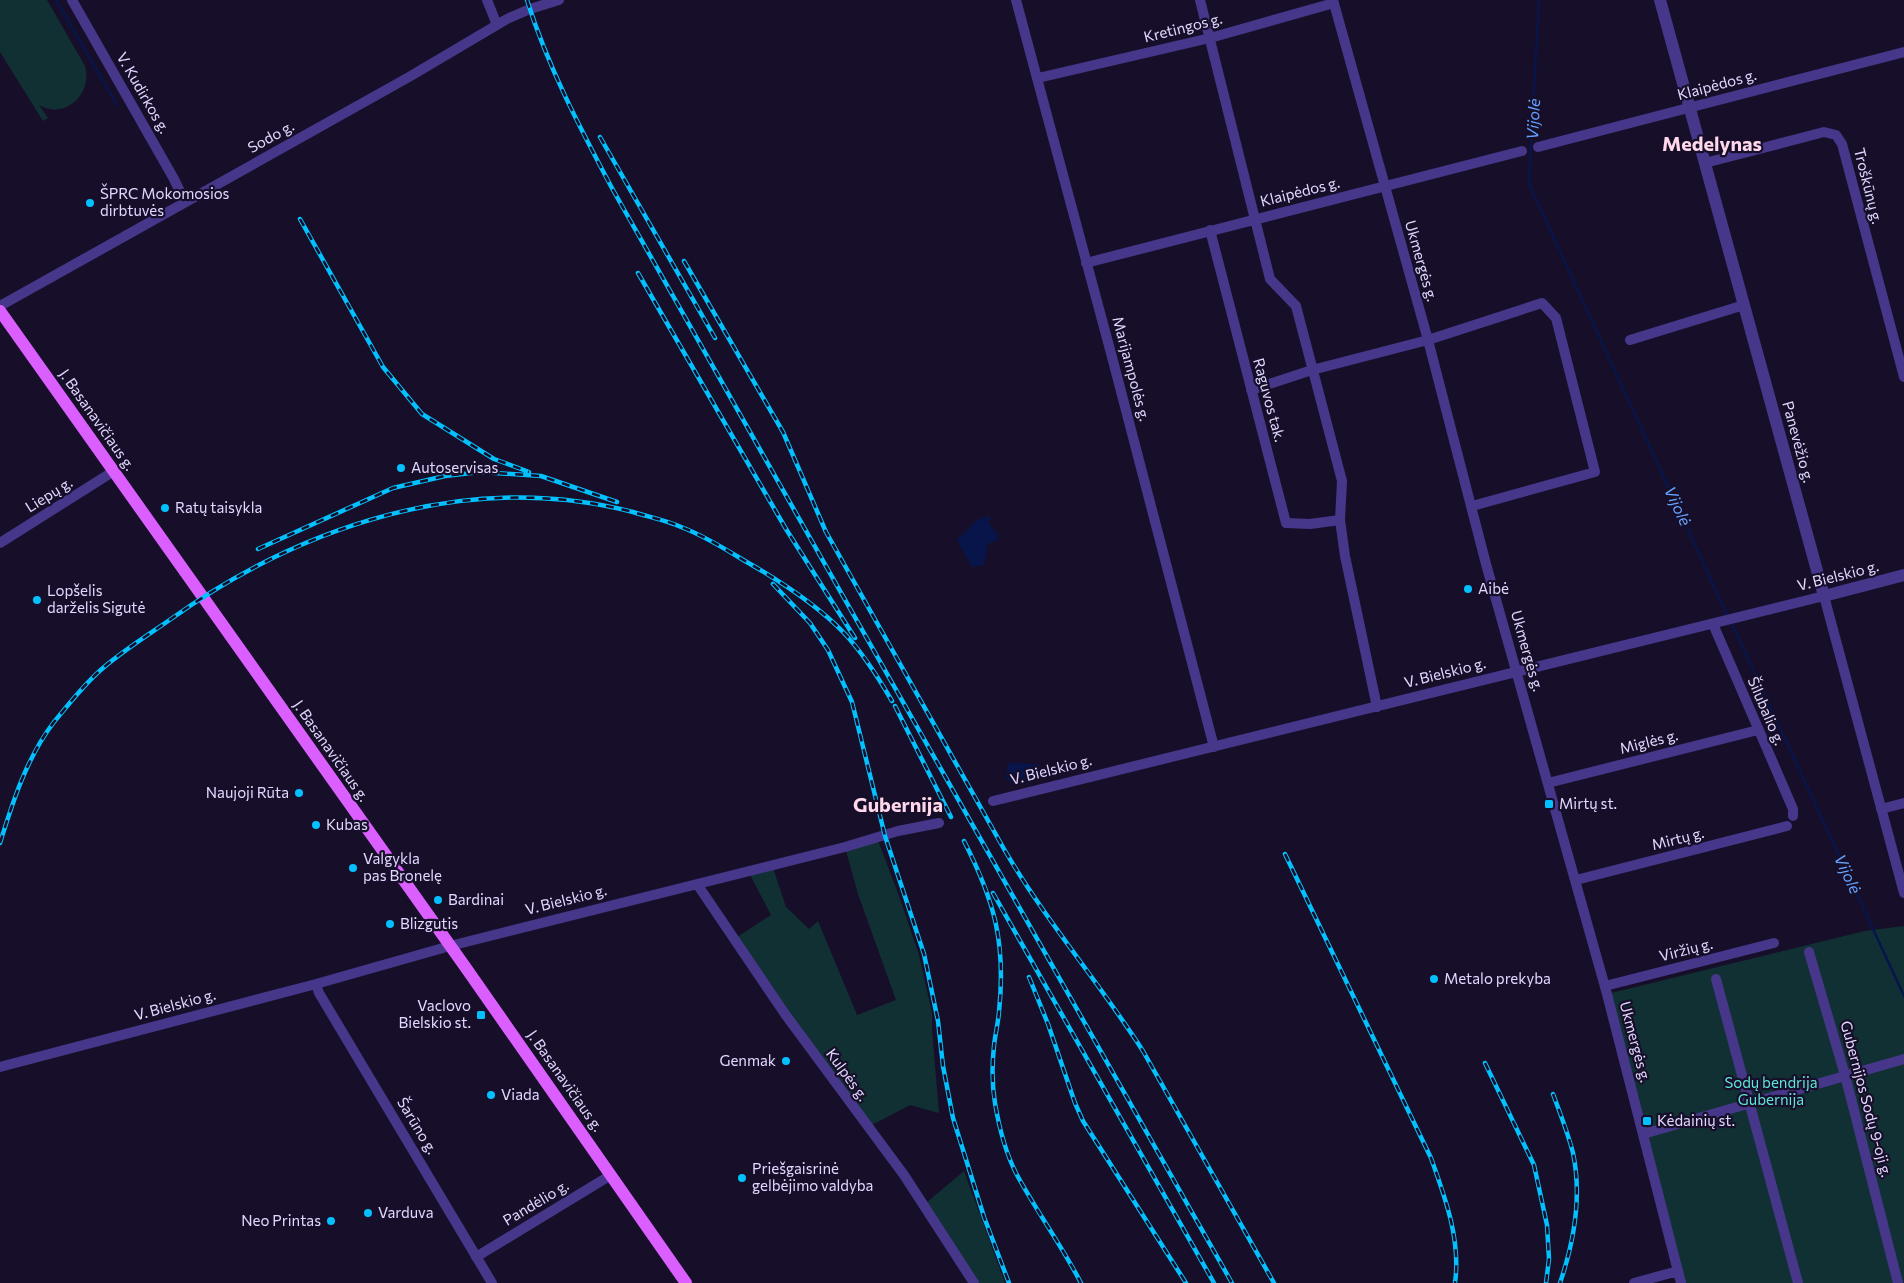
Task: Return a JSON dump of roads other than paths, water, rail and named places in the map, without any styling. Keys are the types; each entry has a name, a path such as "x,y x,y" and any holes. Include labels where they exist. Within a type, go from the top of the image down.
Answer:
{"main road":[{"name":"J. Basanavičiaus g.","path":"0,311 450,946 686,1283"}],"street":[{"name":"V. Kudirkos g.","path":"72,0 174,179 185,202"},
{"path":"487,0 497,26"},
{"name":"Sodo g.","path":"0,306 68,270 308,134 517,13 559,0"},
{"name":"Marijampolės g.","path":"1016,0 1214,747"},
{"path":"1200,0 1270,279 1296,306 1342,482 1340,520 1345,556 1377,707"},
{"name":"Panevėžio g.","path":"1660,0 1904,893"},
{"name":"Kretingos g.","path":"1038,78 1210,38 1333,2"},
{"name":"Ukmergės g.","path":"1333,2 1428,340 1486,564 1605,986 1681,1283"},
{"name":"Klaipėdos g.","path":"1538,147 1690,108 1834,68 1904,52"},
{"name":"Troškūnų g.","path":"1705,163 1824,132 1836,135 1842,144 1904,377"},
{"name":"Klaipėdos g.","path":"1086,263 1522,151"},
{"name":"Raguvos tak.","path":"1210,230 1286,524 1310,524 1340,520"},
{"path":"1251,390 1312,370 1428,340 1542,303 1556,318 1594,472 1472,506"},
{"path":"1630,340 1744,305"},
{"name":"Liepų g.","path":"0,543 114,471"},
{"name":"V. Bielskio g.","path":"993,801 1718,623 1904,575"},
{"name":"Šilubalio g.","path":"1718,623 1758,730 1793,812"},
{"name":"Miglės g.","path":"1548,783 1758,730"},
{"path":"1881,809 1904,803"},
{"name":"V. Bielskio g.","path":"0,1067 316,984 450,946 845,847 898,831 939,823"},
{"name":"Mirtų g.","path":"1576,880 1787,826"},
{"name":"Kulpės g.","path":"697,884 785,1014 904,1175 974,1283"},
{"name":"Viržių g.","path":"1605,986 1774,943"},
{"name":"Gubernijos Sodų 9-oji g.","path":"1809,952 1845,1075 1898,1283"},
{"path":"1716,979 1798,1283"},
{"name":"Šarūno g.","path":"316,984 319,993 492,1283"},
{"path":"1643,1134 1904,1059"},
{"name":"Pandėlio g.","path":"476,1256 611,1175"},
{"path":"1634,1283 1678,1272"}],"waterway":[{"path":"56,0 117,105"},
{"name":"Vijolė","path":"1539,0 1530,186 1728,617"},
{"name":"Vijolė","path":"1731,622 1904,996"}],"railway":[{"path":"527,0 555,73 613,190 1232,1283"},
{"path":"600,137 715,338"},
{"path":"300,219 383,367 422,414 494,459 529,472"},
{"path":"684,261 783,432 826,532 1004,849 1054,926 1143,1051 1274,1283"},
{"path":"638,273 786,529 855,638"},
{"path":"258,549 393,488 445,476 480,472 541,476 617,502"},
{"path":"0,843 28,765 44,736 96,674 119,655 222,585 277,556 333,532 391,514 451,502 511,498 572,501 633,512 689,530 714,542 771,577 822,612 858,649 892,701"},
{"path":"773,584 810,623 828,650 852,702 885,836 924,954 938,1021 943,1066 953,1118 984,1217 1009,1283"},
{"path":"895,706 951,817"},
{"path":"964,841 991,904 999,944 1001,987 999,1016 993,1053 993,1089 1001,1131 1009,1158 1017,1175 1081,1283"},
{"path":"1285,854 1431,1158 1454,1235 1456,1251 1455,1283"},
{"path":"993,893 1214,1283"},
{"path":"1029,977 1083,1121 1186,1283"},
{"path":"1485,1063 1534,1165 1547,1225 1549,1259 1546,1283"},
{"path":"1553,1094 1573,1153 1577,1186 1573,1235 1560,1283"}],"place":[{"name":"ŠPRC Mokomosios dirbtuvės","path":"90,203"},
{"name":"Autoservisas","path":"401,468"},
{"name":"Ratų taisykla","path":"165,508"},
{"name":"Aibė","path":"1468,589"},
{"name":"Lopšelis darželis Sigutė","path":"37,600"},
{"name":"Naujoji Rūta","path":"299,793"},
{"name":"Mirtų st.","path":"1549,804"},
{"name":"Kubas","path":"316,825"},
{"name":"Valgykla pas Bronelę","path":"353,868"},
{"name":"Bardinai","path":"438,900"},
{"name":"Blizgutis","path":"390,924"},
{"name":"Metalo prekyba","path":"1434,979"},
{"name":"Vaclovo Bielskio st.","path":"481,1015"},
{"name":"Genmak","path":"786,1061"},
{"name":"Viada","path":"491,1095"},
{"name":"Kėdainių st.","path":"1647,1121"},
{"name":"Priešgaisrinė gelbėjimo valdyba","path":"742,1178"},
{"name":"Varduva","path":"368,1213"},
{"name":"Neo Printas","path":"331,1221"}],"district":[{"name":"Medelynas","path":"1712,144"},
{"name":"Gubernija","path":"898,805"}],"park label":[{"name":"Sodų bendrija Gubernija","path":"1771,1092"}]}
